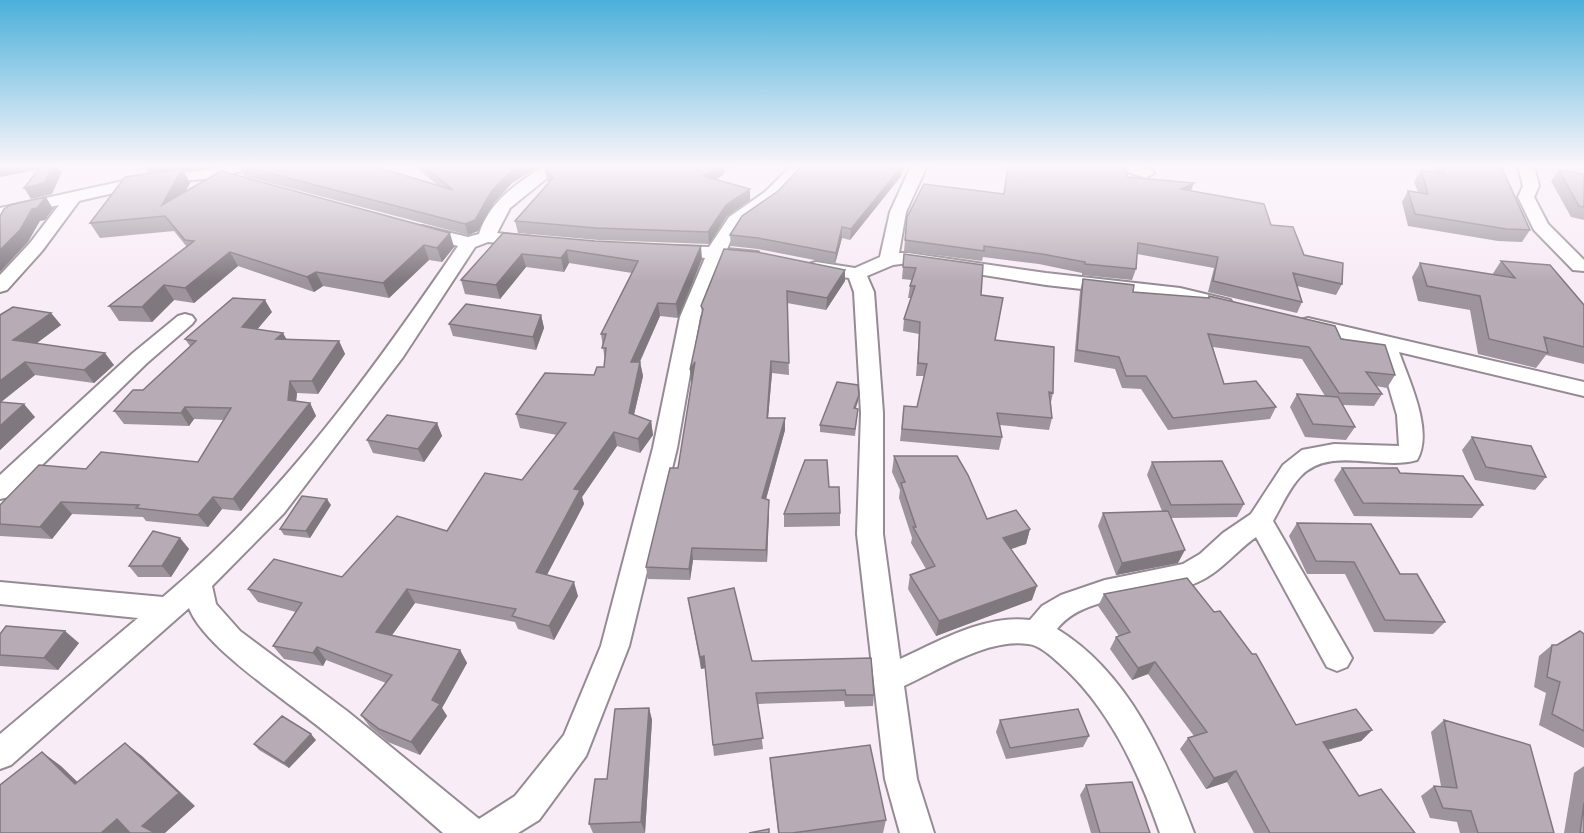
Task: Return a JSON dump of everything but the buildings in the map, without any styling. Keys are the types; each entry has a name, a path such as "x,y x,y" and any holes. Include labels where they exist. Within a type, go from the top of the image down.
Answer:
{"street":[{"path":"0,213 35,205"},
{"path":"0,286 36,247 67,205"},
{"path":"0,754 198,583 275,506 396,352 502,205"},
{"path":"488,833 527,808 575,745 615,646 665,448 690,317 716,252 735,221 758,205"},
{"path":"889,260 901,205"},
{"path":"1530,205 1540,226 1580,266"},
{"path":"403,226 478,240 540,243"},
{"path":"653,250 716,252 770,259"},
{"path":"803,266 857,274 889,260 909,258 1046,279 1180,294 1245,309"},
{"path":"857,274 864,292 872,413 870,534 901,779 917,833"},
{"path":"1288,319 1584,389"},
{"path":"0,490 140,358 185,320"},
{"path":"1037,632 1052,614 1071,603 1106,591 1189,574 1209,562 1232,540 1260,521 1291,471 1310,456 1334,452 1389,456 1409,454 1413,443 1405,403 1386,343"},
{"path":"1260,521 1337,658"},
{"path":"198,583 203,609 230,640 336,721 469,833"},
{"path":"0,593 168,609"},
{"path":"888,679 974,642 1013,631 1037,632 1063,647 1126,721 1162,791 1177,833"}]}
